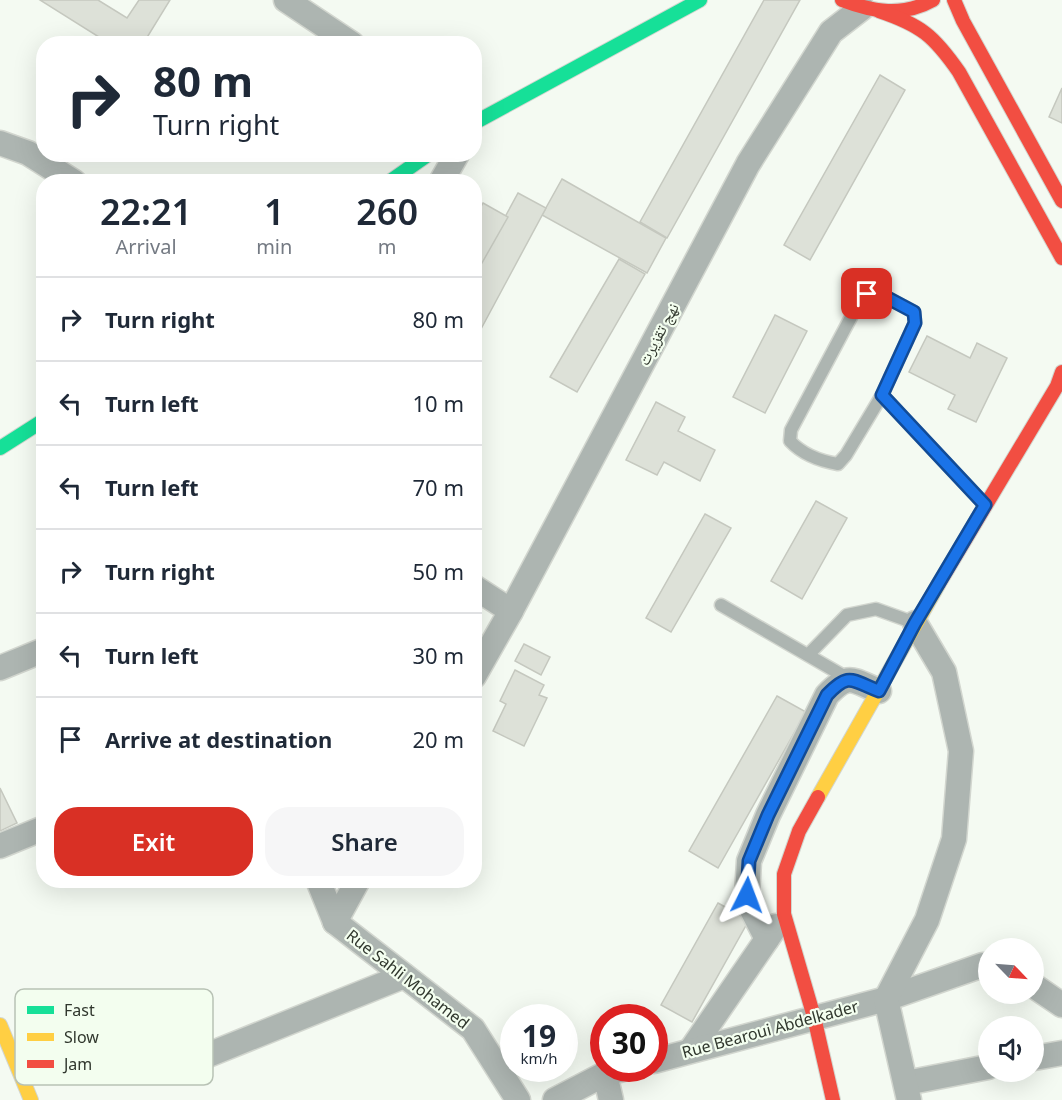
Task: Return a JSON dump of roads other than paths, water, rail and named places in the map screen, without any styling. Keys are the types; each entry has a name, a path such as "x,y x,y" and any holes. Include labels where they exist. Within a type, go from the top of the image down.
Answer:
{"main road":[{"path":"482,119 700,0"},
{"path":"861,6 899,12 921,8 933,0"},
{"path":"954,0 963,21 1062,201"},
{"path":"861,6 909,20 923,28 945,52 959,72 1062,258"},
{"path":"400,174 418,162"},
{"path":"833,1100 814,1017 784,914 784,874 799,831 915,623 1060,384 1062,372"},
{"path":"0,448 36,425"},
{"path":"0,1025 15,1061"},
{"path":"25,1085 31,1100"}],"street":[{"path":"286,0 340,36"},
{"name":"نهج تقزيرت","path":"482,662 748,164 831,32 861,6"},
{"path":"0,143 36,158"},
{"path":"42,162 61,174"},
{"path":"482,592 511,611"},
{"path":"915,623 944,672 961,751 954,838 927,920 886,999 908,1092 978,1070"},
{"path":"0,668 36,653"},
{"path":"766,939 747,895 749,861 768,815 827,695 840,681 850,679 879,691"},
{"path":"0,846 36,831"},
{"path":"321,888 335,922"},
{"path":"335,922 354,888"},
{"path":"691,1050 784,914"},
{"name":"Rue Sahli Mohamed","path":"335,922 472,1029 518,1100"},
{"name":"Rue Bearoui Abdelkader","path":"668,1057 886,999 978,967"},
{"path":"213,1053 404,976"},
{"path":"1044,993 1062,1005"},
{"path":"1044,1056 1062,1053"},
{"path":"555,1100 593,1082"},
{"path":"611,1100 614,1082"}],"lane":[{"path":"867,294 884,296 914,312 915,323 882,395 846,455 838,464 823,461 806,453 790,441 791,430 858,304 867,294"},
{"path":"882,395 985,505"},
{"path":"721,605 850,679"},
{"path":"808,655 847,615 876,609 915,623"}]}
